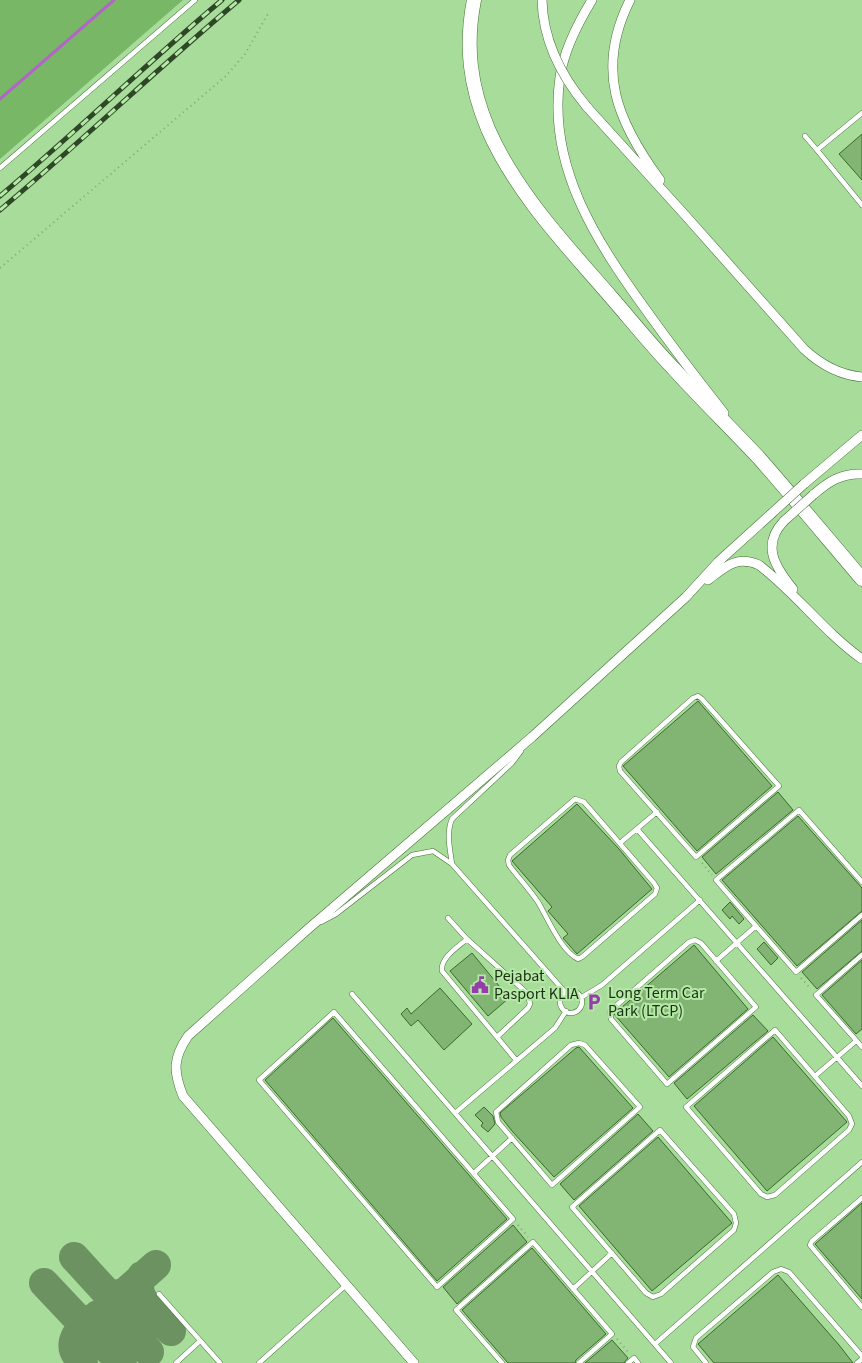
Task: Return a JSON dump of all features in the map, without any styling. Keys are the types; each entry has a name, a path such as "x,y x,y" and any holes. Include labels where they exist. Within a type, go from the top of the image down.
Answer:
{"main road":[{"path":"474,0 468,37 472,80 489,131 524,192 552,229 672,367 759,459 862,580"}],"street":[{"path":"542,0 544,21 554,55 563,75 586,107 685,214 804,350 829,367 842,373 862,377"},
{"path":"592,0 581,18 566,55 560,76 560,138 565,164 576,196 608,255 683,361 759,459"},
{"path":"630,0 618,28 614,45 613,77 616,96 628,130 644,158 685,214"},
{"path":"686,597 718,562 804,484 862,435"},
{"path":"808,609 784,578 773,557 772,542 774,535 784,521 812,495 832,480 843,476 862,474"},
{"path":"414,1363 183,1096 177,1080 175,1065 180,1049 188,1036 308,929 532,737 686,597 726,565 743,561 751,562 765,570 808,609 846,648 862,659"}],"lane":[{"path":"0,168 195,0"},
{"path":"817,150 862,113"},
{"path":"805,136 862,206"},
{"path":"700,697 779,786 696,857 620,771 620,764 693,698 700,697"},
{"path":"452,864 449,827 452,819 512,763 532,737"},
{"path":"576,800 584,802 620,843 654,883 656,892 582,957 575,958 558,938 537,901 509,865 508,858 576,800"},
{"path":"862,882 799,810 716,880 796,972 862,915"},
{"path":"620,843 656,812"},
{"path":"638,828 862,1086"},
{"path":"308,929 336,914 412,855 432,851 452,864 565,992"},
{"path":"582,997 602,985 700,900"},
{"path":"448,918 467,939 528,994 530,1004 528,1008 497,1037"},
{"path":"716,961 756,926"},
{"path":"467,939 444,960 441,968 442,972 516,1060"},
{"path":"692,940 698,940 716,961 756,1007 667,1084 611,1018 610,1011 692,940"},
{"path":"862,955 816,995 862,1047"},
{"path":"565,992 574,991 582,997"},
{"path":"565,992 560,1002 563,1009 572,1013 579,1010 582,1004 582,997"},
{"path":"352,994 671,1363"},
{"path":"455,1113 555,1028 566,1011"},
{"path":"334,1012 513,1219 436,1287 259,1080 334,1012"},
{"path":"775,1030 815,1076 849,1116 851,1128 772,1196 761,1194 686,1107 775,1030"},
{"path":"815,1076 856,1040"},
{"path":"578,1043 585,1046 640,1108 552,1185 512,1138 498,1122 496,1112 574,1044 578,1043"},
{"path":"660,1130 734,1214 736,1227 657,1296 646,1293 612,1254 572,1207 660,1130"},
{"path":"474,1173 512,1138"},
{"path":"655,1344 862,1162"},
{"path":"862,1198 810,1245 862,1307"},
{"path":"502,1363 456,1310 533,1242 612,1334 579,1363"},
{"path":"573,1289 612,1254"},
{"path":"706,1363 693,1347 694,1340 773,1272 781,1269 789,1272 862,1358 857,1363"},
{"path":"259,1363 346,1285"},
{"path":"158,1294 220,1363"},
{"path":"176,1363 200,1341"},
{"path":"628,1363 634,1358 638,1363"}],"path":[{"path":"0,268 226,76 245,54 269,12"},
{"path":"696,857 716,880"},
{"path":"796,972 816,995"},
{"path":"513,1219 533,1242"},
{"path":"612,1334 634,1358"}],"green space":[{"path":"0,0 183,0 0,159"}],"building":[{"path":"862,134 862,180 839,154"},
{"path":"698,701 772,786 697,851 623,766"},
{"path":"778,792 793,810 716,874 702,857"},
{"path":"577,804 619,849 652,889 577,954 563,938 568,934 548,911 552,907 512,861"},
{"path":"798,816 862,888 862,911 797,966 722,880"},
{"path":"730,902 744,919 739,924 732,916 730,919 722,910"},
{"path":"862,920 862,951 817,989 802,972"},
{"path":"764,942 778,958 771,965 757,949"},
{"path":"694,945 748,1009 669,1077 614,1014"},
{"name":"Pejabat Pasport KLIA","path":"472,953 509,998 488,1016 450,971"},
{"path":"862,960 862,1029 856,1034 822,995"},
{"path":"440,988 472,1024 444,1050 418,1020 411,1026 401,1014 407,1008 411,1014"},
{"path":"753,1015 768,1031 687,1099 674,1083"},
{"path":"333,1018 507,1219 437,1281 265,1080"},
{"path":"773,1037 847,1122 767,1191 694,1106"},
{"path":"579,1047 633,1108 554,1177 512,1131 500,1113"},
{"path":"484,1107 493,1116 495,1124 488,1132 481,1126 483,1123 475,1115"},
{"path":"638,1114 653,1131 574,1200 560,1184"},
{"path":"658,1137 732,1223 652,1291 579,1206"},
{"path":"862,1203 862,1299 815,1244"},
{"path":"513,1225 527,1242 457,1304 443,1287"},
{"path":"532,1248 606,1334 576,1360 575,1363 508,1363 462,1310"},
{"path":"778,1275 853,1363 714,1363 698,1344"},
{"path":"612,1340 628,1358 624,1363 585,1363"}],"waterway":[{"path":"0,99 114,0"}],"taxiway":[{"path":"74,1257 107,1293 115,1295 123,1293"},
{"path":"83,1363 74,1351 73,1344 76,1336 156,1265"},
{"path":"142,1276 139,1284 142,1298 153,1313 171,1331"},
{"path":"44,1283 77,1318 84,1321 93,1319"},
{"path":"119,1296 116,1306 117,1314 149,1352"},
{"path":"98,1315 95,1329 101,1341 122,1363"}],"railway":[{"path":"0,196 222,0"},
{"path":"0,210 239,0"}],"place":[{"name":"Pejabat Pasport KLIA","path":"480,985"},
{"name":"Long Term Car Park (LTCP)","path":"594,1002"}]}
